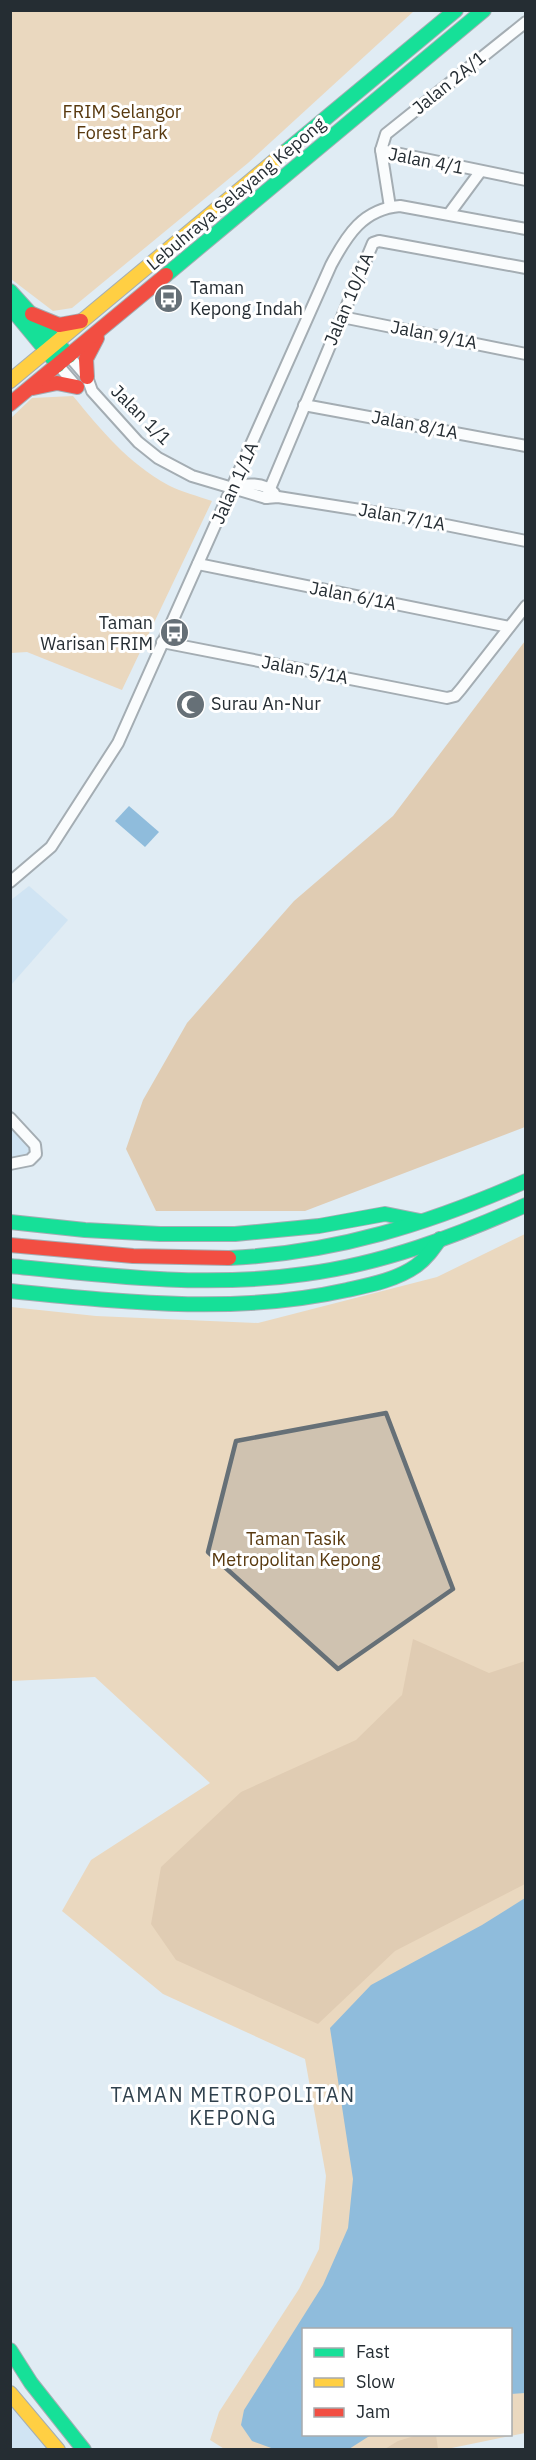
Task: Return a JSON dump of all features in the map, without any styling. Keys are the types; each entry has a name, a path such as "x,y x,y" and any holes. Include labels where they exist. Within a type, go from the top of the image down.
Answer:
{"main road":[{"name":"Lebuhraya Selayang Kepong","path":"10,381 456,10"},
{"name":"Lebuhraya Selayang Kepong","path":"10,404 484,10"},
{"path":"10,291 32,315 52,347"},
{"path":"10,307 63,360"},
{"path":"32,315 59,326 84,320"},
{"path":"27,390 57,383 82,382 88,352 108,324"},
{"path":"10,1245 121,1258 254,1257 337,1246 424,1222 525,1181"},
{"path":"10,1266 122,1277 255,1278 303,1274 344,1268 441,1239 525,1204"},
{"path":"10,1222 85,1230 160,1234 235,1234 319,1226 385,1214 424,1222"},
{"path":"10,1291 216,1307 332,1295 389,1279 417,1265 441,1239"},
{"path":"10,2350 84,2450"},
{"path":"10,2384 25,2373"},
{"path":"10,2393 58,2450"}],"street":[{"name":"Jalan 2A/1","path":"381,150 386,134 525,22"},
{"name":"Jalan 4/1","path":"390,207 381,150 525,180"},
{"path":"449,213 480,172"},
{"name":"Jalan 1/1A","path":"10,882 51,847 118,743 320,290 341,246 360,221 381,209 400,206 449,213 525,229"},
{"name":"Jalan 10/1A","path":"271,495 304,405 369,248 379,241 525,268"},
{"name":"Jalan 9/1A","path":"342,317 525,354"},
{"path":"63,360 82,382"},
{"name":"Jalan 1/1","path":"82,382 138,442 158,458 182,472 233,488"},
{"name":"Jalan 8/1A","path":"304,405 525,446"},
{"name":"Jalan 7/1A","path":"233,488 245,483 271,495 411,518 525,541"},
{"name":"Jalan 6/1A","path":"198,564 508,627"},
{"path":"508,627 525,606"},
{"name":"Jalan 5/1A","path":"162,642 447,698 454,696 461,689 508,627"},
{"path":"10,1118 35,1145 36,1154 30,1160 10,1164"}],"highlighted area":[{"path":"386,1413 453,1589 338,1669 208,1552 236,1441"}],"shaded area":[{"path":"525,641 525,1127 305,1211 156,1211 126,1149 143,1100 187,1023 294,901 393,816"},
{"path":"29,886 68,920 11,985 11,900"},
{"path":"10,1123 31,1146 32,1151 29,1155 11,1159"},
{"path":"413,1639 489,1673 525,1661 525,1884 395,1951 318,2024 176,1960 151,1924 161,1867 241,1792 356,1740 402,1695"},
{"path":"11,2403 50,2449 11,2449"},
{"path":"414,2436 436,2436 438,2449 385,2449 398,2441"}],"green space":[{"name":"FRIM Selangor Forest Park","path":"11,10 414,11 248,163 72,308 53,311 11,279"},
{"path":"73,396 105,433 140,467 173,487 212,501 122,690 27,652 11,653 11,418 32,398"},
{"name":"Taman Tasik Metropolitan Kepong","path":"525,1234 525,2433 512,2436 512,2328 302,2328 302,2436 510,2436 442,2450 226,2450 210,2440 219,2412 299,2289 319,2249 326,2176 305,2059 163,1994 62,1911 91,1860 210,1783 95,1677 11,1681 11,1307 96,1316 258,1323 437,1277"}],"water":[{"path":"129,806 159,832 145,847 115,821"},
{"path":"525,1898 525,2393 512,2394 512,2328 302,2328 302,2436 369,2436 349,2449 274,2449 252,2441 241,2425 244,2410 323,2285 348,2228 353,2179 330,2028 371,1985 482,1925"}],"traffic: fast":[{"path":"285,152 456,10"},
{"path":"166,275 484,10"},
{"path":"10,291 69,356"},
{"path":"10,307 58,365"},
{"path":"229,1258 307,1250 381,1234 453,1210 526,1181"},
{"path":"10,1266 121,1277 194,1280 231,1280 305,1274 390,1256 473,1227 526,1205"},
{"path":"10,1222 85,1230 160,1234 235,1234 319,1226 385,1214 420,1221"},
{"path":"10,1291 179,1304 221,1304 305,1298 365,1286 400,1275 423,1260 440,1239"},
{"path":"10,2350 31,2383 84,2450"}],"traffic: slow":[{"path":"10,381 285,152"},
{"path":"10,2393 58,2450"}],"traffic: jam":[{"path":"10,404 166,275"},
{"path":"32,314 59,325 81,321"},
{"path":"87,377 86,359 97,338"},
{"path":"33,388 57,383 77,387"},
{"path":"10,1245 133,1256 229,1258"}],"place":[{"name":"Taman Kepong Indah","path":"169,298"},
{"name":"Taman Warisan FRIM","path":"174,633"},
{"name":"Surau An-Nur","path":"190,704"}],"district":[{"name":"TAMAN METROPOLITAN KEPONG","path":"233,2106"}]}
